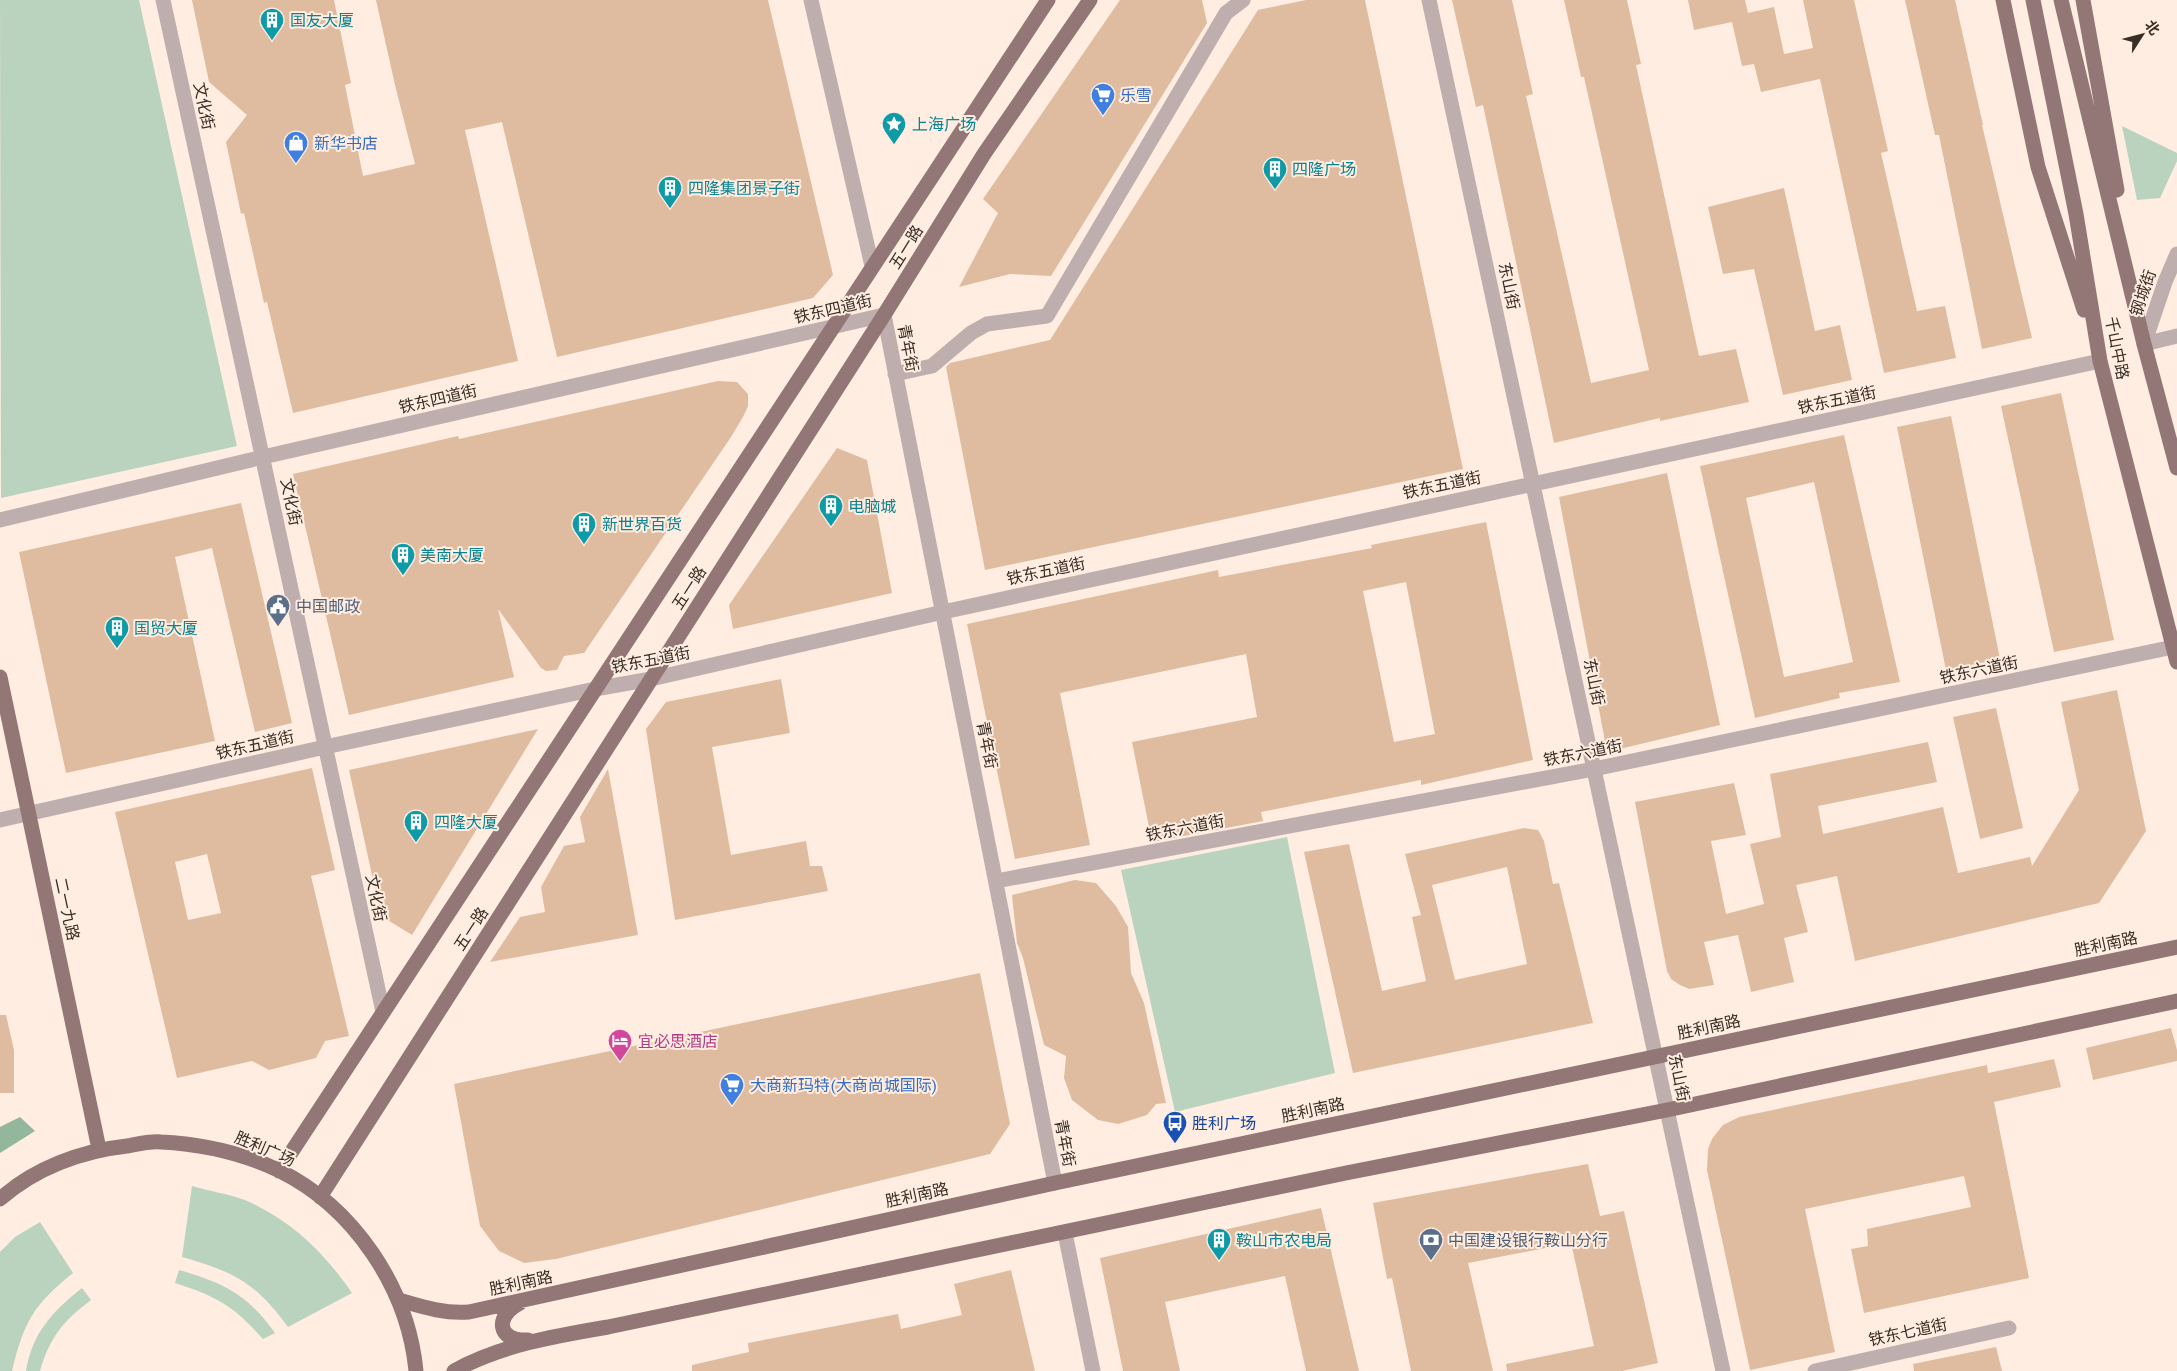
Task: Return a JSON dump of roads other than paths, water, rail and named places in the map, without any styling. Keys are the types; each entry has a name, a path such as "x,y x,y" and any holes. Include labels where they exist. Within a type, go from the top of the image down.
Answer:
{"main road":[{"name":"五一路","path":"278,1170 1048,0"},
{"name":"五一路","path":"320,1197 884,315 984,154 1090,0"},
{"path":"2003,0 2038,167 2100,361"},
{"name":"千山中路","path":"2033,0 2042,37 2076,214 2100,361 2177,662"},
{"name":"千山中路","path":"2061,0 2144,344 2177,468"},
{"path":"2083,0 2144,344"},
{"name":"二一九路","path":"0,677 99,1149"},
{"name":"胜利南路","path":"399,1300 454,1314 469,1312 1055,1183 2177,946"},
{"path":"528,1300 511,1308 502,1320 503,1332 511,1338 521,1340 608,1327 1346,1173 1667,1110 2177,1001"},
{"name":"胜利广场","path":"0,1199 14,1187 65,1160 99,1149 160,1142 221,1149 278,1170 320,1197 352,1227 379,1262 399,1300 414,1350 416,1371"},
{"path":"454,1371 500,1351 554,1336"}],"street":[{"name":"文化街","path":"163,0 383,1012"},
{"path":"811,0 872,266"},
{"path":"895,374 932,366 971,333 987,324 1047,316 1226,13 1243,0"},
{"name":"东山街","path":"1430,0 1724,1371"},
{"name":"钢城街","path":"2144,344 2165,282 2177,254"},
{"name":"铁东四道街","path":"0,520 263,457 884,315"},
{"name":"青年街","path":"884,315 1055,1183"},
{"path":"2144,344 2177,336"},
{"name":"铁东五道街","path":"0,820 325,747 595,689 651,679 943,612 2100,361"},
{"name":"铁东六道街","path":"996,882 1594,769 2174,647"},
{"path":"1065,1233 1093,1371"},
{"name":"铁东七道街","path":"1814,1371 2010,1328"}],"place":[{"name":"国友大厦","path":"272,41"},
{"name":"乐雪","path":"1103,116"},
{"name":"上海广场","path":"894,145"},
{"name":"新华书店","path":"296,164"},
{"name":"四隆广场","path":"1275,190"},
{"name":"四隆集团景子街","path":"670,209"},
{"name":"电脑城","path":"831,527"},
{"name":"新世界百货","path":"584,545"},
{"name":"美南大厦","path":"403,576"},
{"name":"中国邮政","path":"278,627"},
{"name":"国贸大厦","path":"117,649"},
{"name":"四隆大厦","path":"416,843"},
{"name":"宜必思酒店","path":"620,1062"},
{"name":"大商新玛特(大商尚城国际)","path":"732,1106"},
{"name":"胜利广场","path":"1175,1144"},
{"name":"鞍山市农电局","path":"1219,1261"},
{"name":"中国建设银行鞍山分行","path":"1431,1261"}]}
